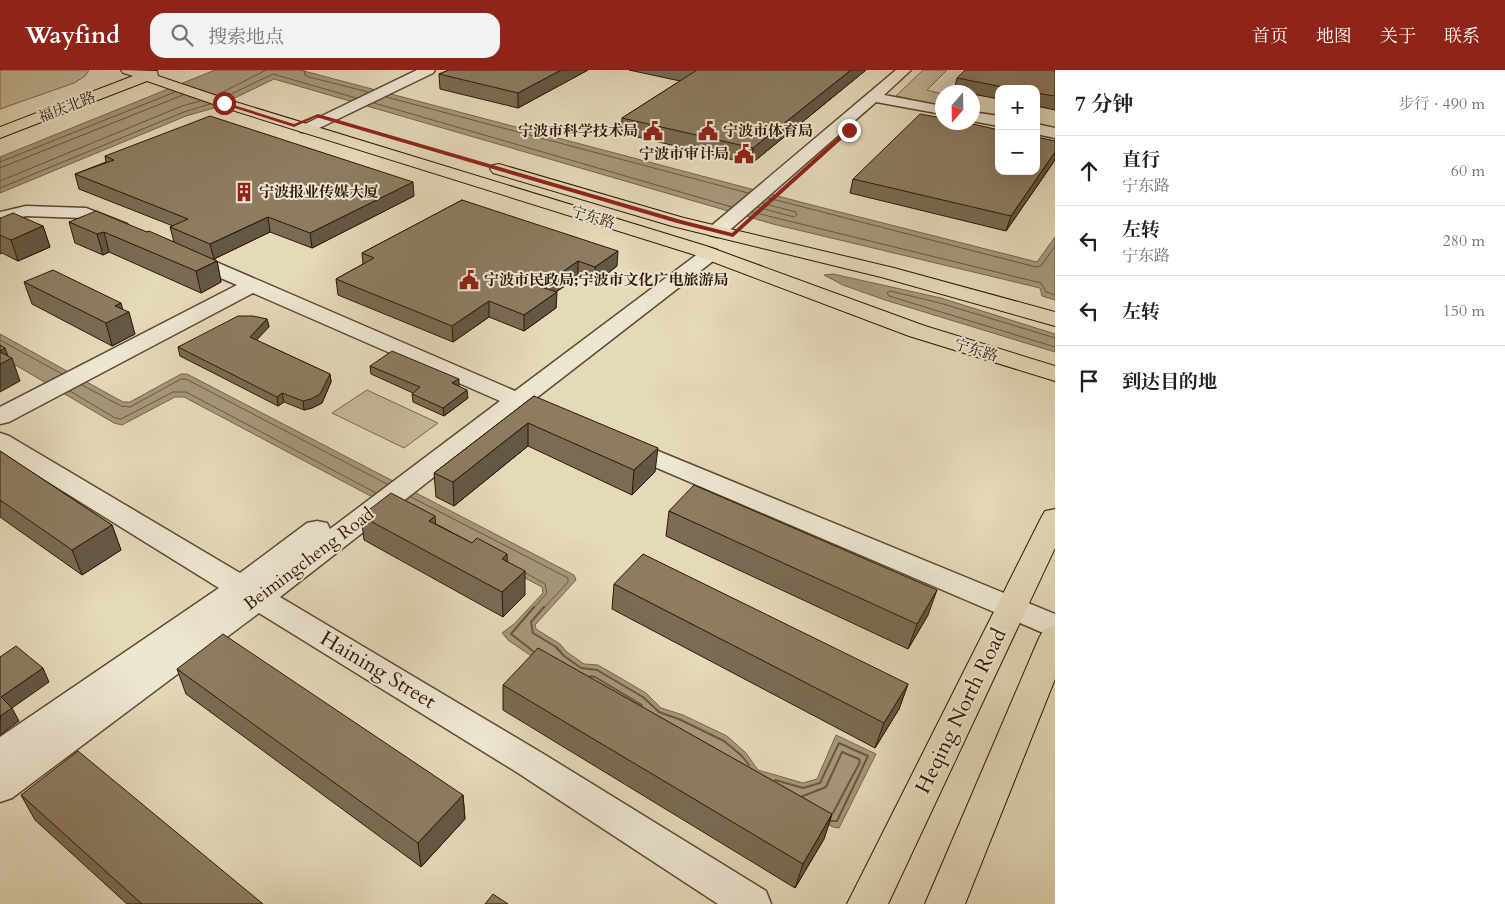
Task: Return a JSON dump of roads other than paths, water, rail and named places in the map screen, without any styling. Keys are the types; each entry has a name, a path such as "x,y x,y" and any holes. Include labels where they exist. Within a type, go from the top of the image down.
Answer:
{"main road":[{"name":"福庆北路","path":"87,83 122,70"},
{"name":"宁东路","path":"128,70 178,87 222,95 715,242 887,272 1055,320"},
{"name":"福庆北路","path":"0,133 162,70"},
{"name":"宁东路","path":"172,70 195,78 222,95"},
{"name":"宁东路","path":"243,94 311,122 433,149"},
{"name":"宁东路","path":"480,163 679,222 715,242 918,331 1055,374"},
{"name":"Heqing North Road","path":"867,904 1055,518"},
{"path":"945,904 1055,638"}],"street":[{"path":"311,122 416,70"},
{"path":"311,122 428,70"},
{"path":"879,97 904,70"},
{"path":"879,97 917,70"},
{"path":"879,97 935,108"},
{"name":"Beimingcheng Road","path":"0,787 250,592 507,396 715,242 879,97"},
{"path":"980,116 995,119"},
{"path":"1040,128 1055,131"},
{"path":"0,218 26,211 86,213 139,236"},
{"path":"165,247 580,427"},
{"path":"0,417 253,285"},
{"path":"608,438 1055,627"},
{"name":"Haining Street","path":"0,440 530,763 752,904"},
{"name":"Beimingcheng Road","path":"0,755 250,592"}],"water":[{"path":"215,70 300,70 808,204 1037,262 1055,237 1055,300 1042,296 1040,288 773,224 274,79 214,108 186,116 0,193 0,157"},
{"path":"833,274 941,298 1055,334 1055,352 885,300 843,285 824,275"},
{"path":"0,334 123,402 130,402 181,374 187,374 574,575 576,580 535,625 536,629 560,644 567,652 584,664 598,665 646,693 661,708 683,715 727,736 746,753 758,770 803,783 817,779 836,735 876,754 839,828 833,827 575,686 508,640 502,633 514,624 543,593 542,587 184,397 175,397 122,425 114,423 0,356"}],"place":[{"name":"宁波市科学技术局","path":"653,131"},
{"name":"宁波市体育局","path":"708,131"},
{"name":"宁波市审计局","path":"744,154"},
{"name":"宁波报业传媒大厦","path":"244,192"},
{"name":"宁波市民政局;宁波市文化广电旅游局","path":"469,280"}]}
